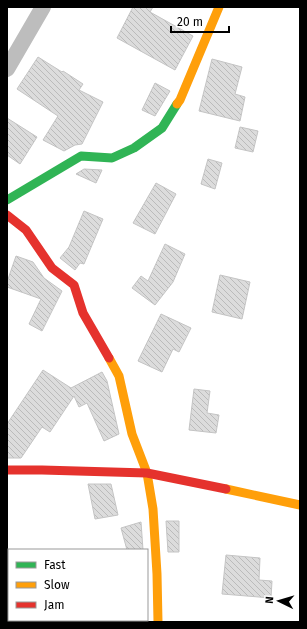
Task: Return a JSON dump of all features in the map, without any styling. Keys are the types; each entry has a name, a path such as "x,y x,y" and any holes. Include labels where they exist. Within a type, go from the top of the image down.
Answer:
{"street":[{"path":"7,69 43,7"},
{"path":"7,200 81,156 112,158 134,148 162,128 180,100 219,7"},
{"path":"7,215 26,230 52,268 74,285 83,313 119,376 132,434 147,473 153,509 158,622"},
{"path":"7,470 147,473 300,505"}],"building":[{"path":"133,7 153,7 150,12 193,36 175,70 117,38"},
{"path":"38,57 83,84 79,90 103,102 82,144 75,145 64,151 43,140 58,116 17,89"},
{"path":"212,59 242,67 235,94 245,97 240,121 199,111"},
{"path":"155,83 170,91 155,116 142,110"},
{"path":"7,118 37,137 20,164 7,155"},
{"path":"240,127 258,131 253,152 235,148"},
{"path":"208,159 222,163 215,189 201,184"},
{"path":"84,169 102,170 96,183 76,174"},
{"path":"156,183 176,194 155,234 133,223"},
{"path":"84,211 103,219 84,264 80,263 75,270 60,258 69,247"},
{"path":"165,244 185,254 173,282 155,305 132,288 141,276 148,281"},
{"path":"16,256 33,262 44,278 62,291 42,331 29,324 41,299 7,287 7,282"},
{"path":"220,275 250,282 242,319 212,312"},
{"path":"161,314 191,328 179,352 173,349 162,372 138,361"},
{"path":"43,370 71,388 102,372 107,381 119,434 104,441 87,403 79,407 74,396 50,432 42,427 21,458 7,458 7,424"},
{"path":"194,389 210,391 207,413 219,415 216,433 189,430"},
{"path":"88,484 111,484 118,515 95,519"},
{"path":"166,521 179,521 179,552 168,552"},
{"path":"141,522 143,549 127,549 121,528"},
{"path":"226,555 260,558 259,580 272,581 271,598 222,594"}],"traffic: fast":[{"path":"7,200 81,156 112,158 134,148 162,128 177,104"}],"traffic: slow":[{"path":"177,104 219,7"},
{"path":"109,358 119,376 132,434 147,473 153,509 158,622"},
{"path":"226,489 300,505"}],"traffic: jam":[{"path":"7,215 26,230 52,268 74,285 83,313 109,358"},
{"path":"7,470 147,473 226,489"}]}
